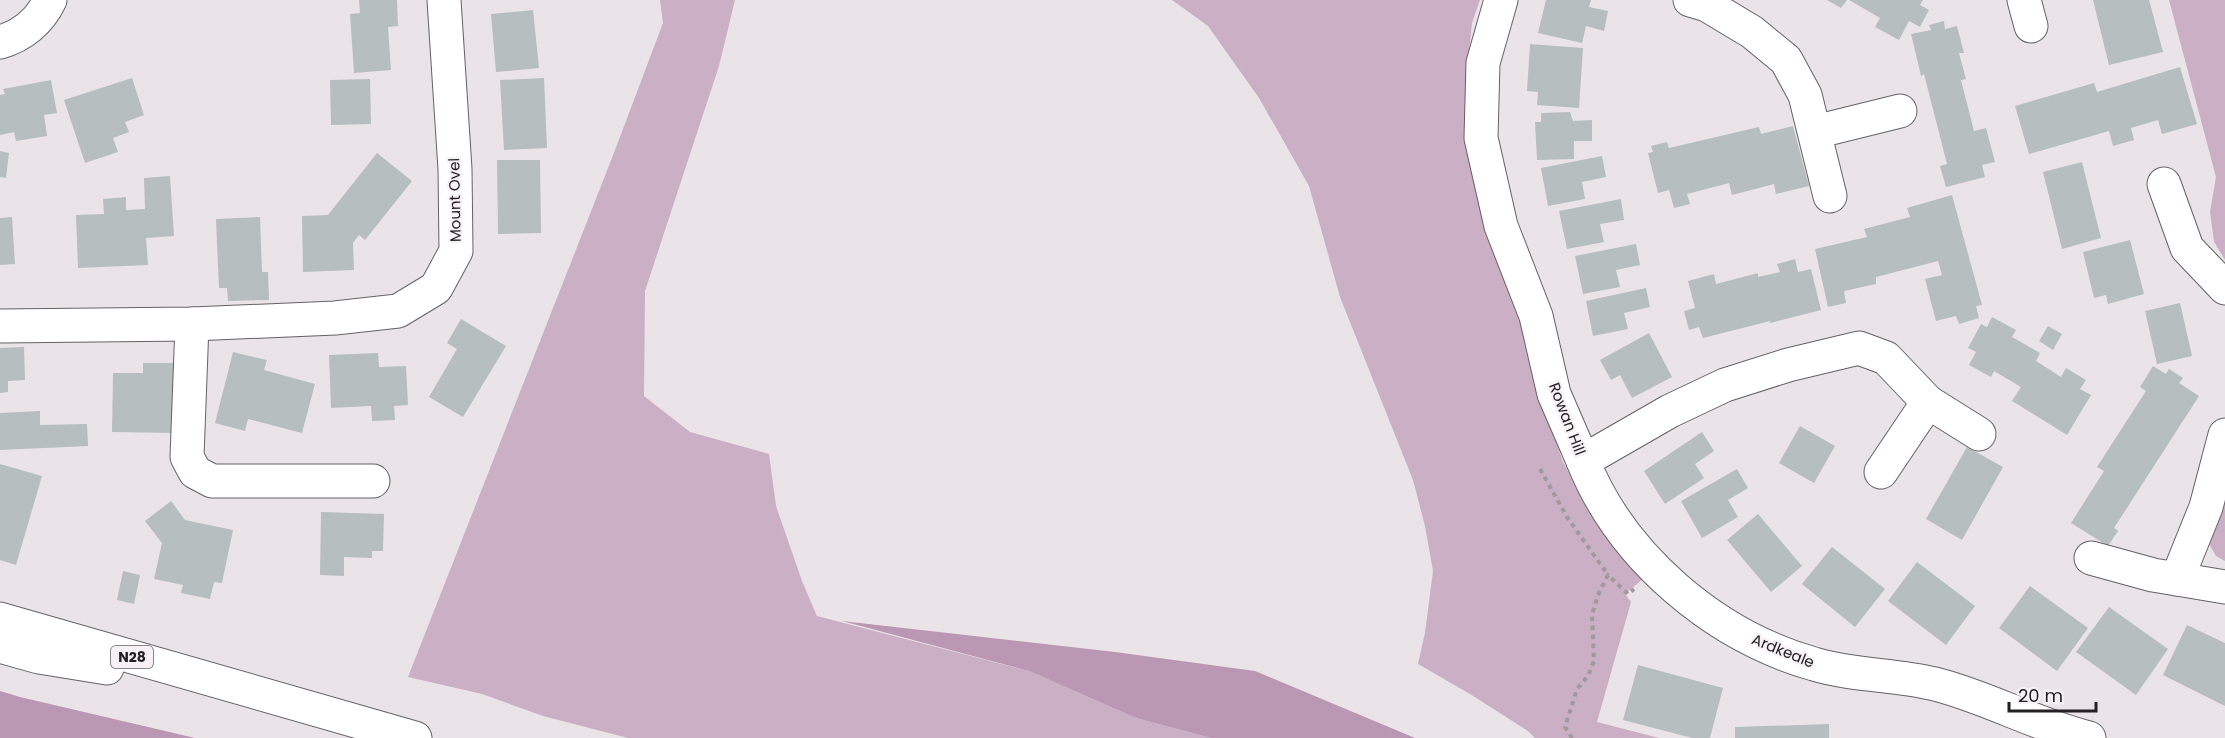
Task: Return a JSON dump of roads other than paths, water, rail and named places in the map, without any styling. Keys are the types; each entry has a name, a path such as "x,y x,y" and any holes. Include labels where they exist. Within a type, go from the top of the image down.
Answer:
{"main road":[{"path":"0,42 17,38 43,13 50,0"},
{"name":"Mount Ovel","path":"0,326 192,324 335,318 398,311 436,288 456,251 455,169 444,0"},
{"name":"Rowan Hill","path":"1501,0 1483,63 1480,138 1501,226 1536,316 1554,394 1584,461 1670,411 1725,385 1788,365 1859,348 1886,358 1928,402 1979,435"},
{"path":"1690,0 1707,5 1752,32 1786,60 1805,95 1830,196"},
{"path":"1815,132 1900,111"},
{"path":"2164,184 2187,248 2225,288"},
{"path":"192,324 187,457 195,472 212,481 373,481"},
{"path":"1881,472 1928,402"},
{"path":"2177,579 2206,507 2225,435"},
{"name":"Ardkeale","path":"1584,461 1610,511 1635,548 1678,590 1717,620 1766,647 1815,665 1937,684 2088,738"},
{"path":"2091,558 2153,575 2225,587"},
{"name":"N28","path":"0,619 416,738"},
{"name":"N28","path":"0,646 39,657 265,696"}]}
